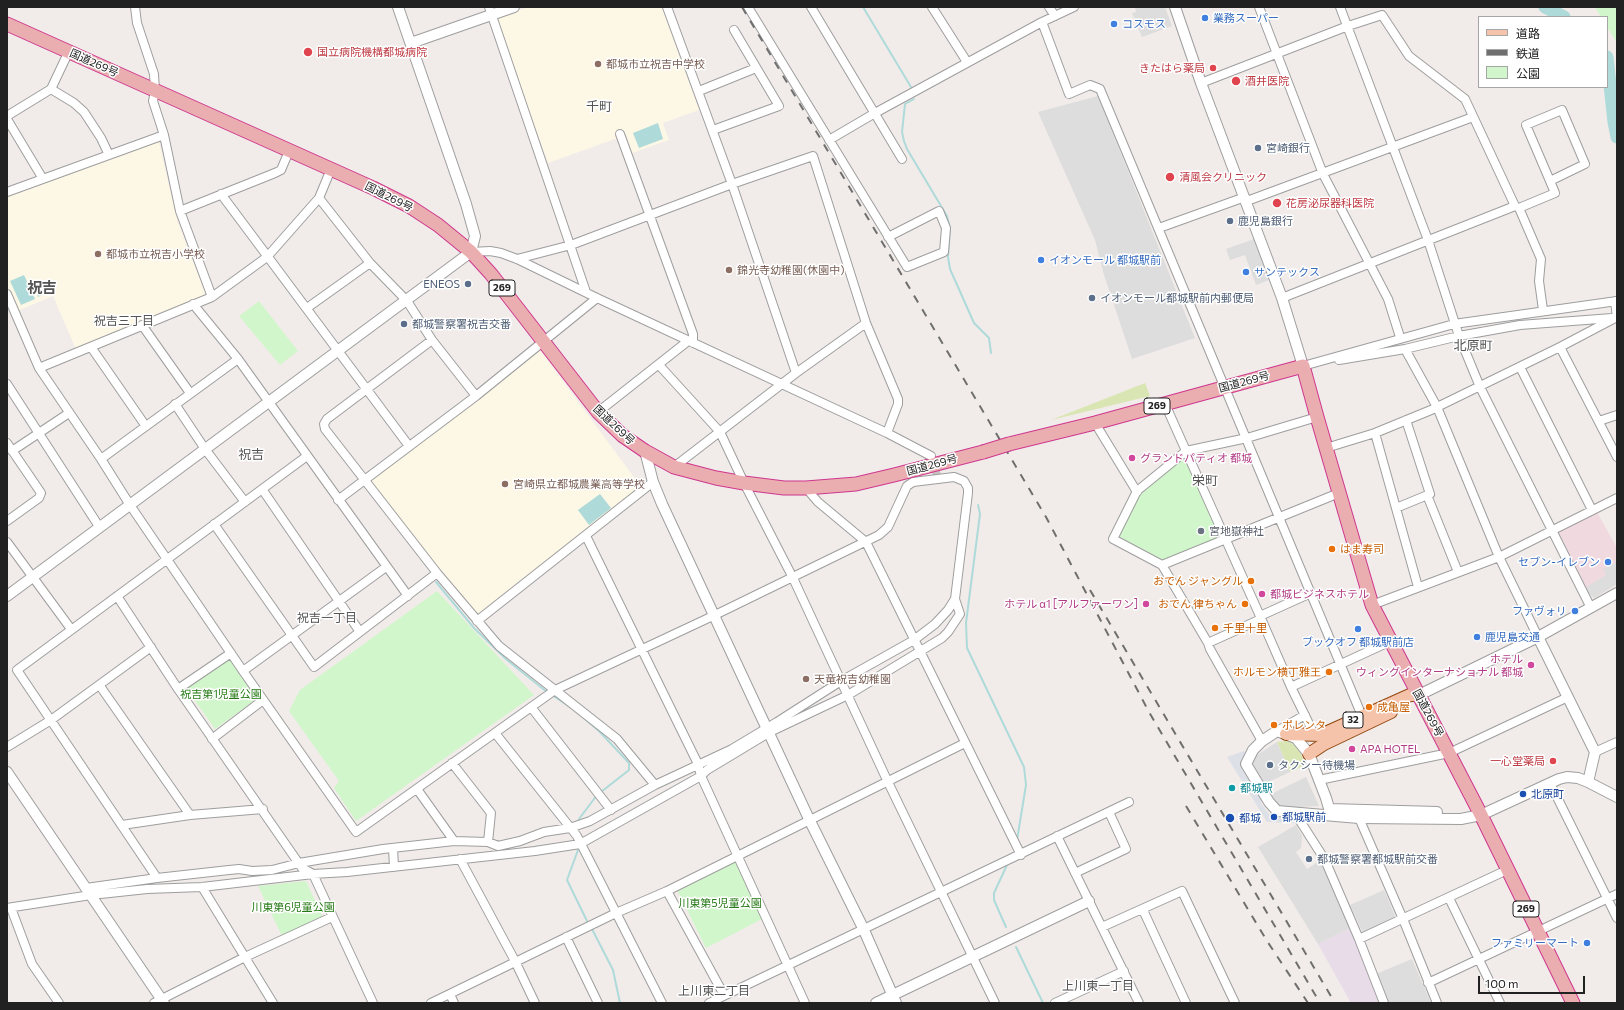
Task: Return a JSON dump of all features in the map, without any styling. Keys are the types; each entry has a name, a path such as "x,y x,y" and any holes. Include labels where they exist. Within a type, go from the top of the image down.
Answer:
{"highway":[{"name":"国道269号","path":"7,24 331,169 409,206 438,225 471,252 491,274 598,412 623,436 645,452 674,467 716,478 784,488 806,488 856,484 894,476 1009,444 1095,424 1303,366 1372,605 1450,753 1573,1003"}],"main road":[{"name":"32","path":"1281,732 1321,735 1410,695 1419,695"},
{"name":"32","path":"1309,754 1324,744 1413,701 1419,695"}],"street":[{"path":"135,7 137,23 154,74 155,91 153,101 164,135 180,211 212,296"},
{"path":"398,7 475,236 471,252"},
{"path":"410,43 491,11 514,7"},
{"path":"667,7 713,130 796,373"},
{"path":"748,7 888,237 907,267 944,252 946,228 939,211 888,237"},
{"path":"811,7 902,159"},
{"path":"932,7 967,62"},
{"path":"1049,7 1055,16"},
{"path":"829,140 967,62 1042,22 1074,7"},
{"path":"1175,7 1201,83 1246,199 1282,298 1303,366"},
{"path":"1259,7 1323,174 1388,299 1400,338"},
{"path":"1340,7 1428,240 1454,324 1480,387 1591,608"},
{"path":"491,11 586,292"},
{"path":"1201,83 1348,26 1382,15 1409,56 1465,100 1541,259 1539,281 1543,310"},
{"path":"1042,22 1069,94 1090,85 1100,89 1312,593 1362,716"},
{"path":"713,130 779,106 734,30"},
{"path":"7,116 51,89 68,52"},
{"path":"699,91 756,68"},
{"path":"51,89 74,103 84,112 101,138 109,155"},
{"path":"1282,298 1370,262 1555,193 1526,125 1562,110 1585,164 1550,181"},
{"path":"1159,228 1323,174 1473,117"},
{"path":"7,119 43,179"},
{"path":"598,412 691,342 693,334 620,134"},
{"path":"7,192 164,135"},
{"path":"180,211 281,170 290,151"},
{"path":"517,259 571,245 732,184 813,156 866,323 898,399 898,404 887,433"},
{"path":"39,368 212,296 267,256 319,198 331,169"},
{"path":"221,194 409,446"},
{"path":"319,198 370,263 407,301 432,340 476,396"},
{"path":"7,596 407,301 471,252 490,251 501,253 517,259 597,298 887,433 931,456"},
{"path":"307,308 370,263"},
{"path":"7,294 39,368 243,671 356,832 555,690 715,616 866,542 879,534 888,527 907,486 913,482 937,476 954,477 964,481 968,488 963,543 954,599 948,610 935,624 914,640 841,681 707,770 701,776 580,844 535,851 202,887 89,892"},
{"path":"338,500 476,396 597,298"},
{"path":"1303,366 1454,324 1543,310 1616,301 1617,317"},
{"path":"193,304 238,359 408,596"},
{"path":"1303,366 1405,349 1459,336 1520,325 1617,317"},
{"path":"1326,448 1376,433 1437,407 1560,347 1617,317"},
{"path":"674,467 796,373 866,323"},
{"path":"142,325 190,393"},
{"path":"432,340 327,419 324,424 325,429 437,573 499,646 618,740 655,785"},
{"path":"91,347 145,426"},
{"path":"1560,347 1617,457"},
{"path":"1405,349 1437,407 1499,557 1594,752 1588,782"},
{"path":"101,459 238,359"},
{"path":"659,365 720,432 744,483 793,578 887,780 995,1003"},
{"path":"1520,367 1592,510"},
{"path":"7,384 100,528"},
{"path":"175,404 205,449 245,502"},
{"path":"1164,404 1291,687 1314,734"},
{"path":"12,451 69,413"},
{"path":"1598,421 1617,415"},
{"path":"1262,741 1208,643 1162,565 1113,539 1137,492 1186,451 1247,438 1317,417"},
{"path":"1396,508 1430,494 1406,420"},
{"path":"1095,424 1137,492"},
{"path":"1376,433 1418,587"},
{"path":"7,443 41,493 40,498 7,521"},
{"path":"645,452 653,482 809,819 863,928 894,999"},
{"path":"157,878 17,670 307,456"},
{"path":"477,621 653,482"},
{"path":"806,488 818,502 866,542 1021,855"},
{"path":"262,489 360,632"},
{"path":"1162,565 1339,493"},
{"path":"1427,495 1458,572"},
{"path":"1372,605 1499,557 1617,498"},
{"path":"214,524 314,667 437,573"},
{"path":"586,536 698,764 701,776 805,1003"},
{"path":"7,542 71,629"},
{"path":"243,671 386,567"},
{"path":"1208,643 1312,593"},
{"path":"1419,695 1538,637 1617,593"},
{"path":"117,596 212,739 302,868 313,874 373,1003"},
{"path":"59,1003 32,964 9,908 157,878 239,869 252,871 272,870 299,862 454,841 488,842 498,846 520,841 544,832 570,828 590,821 655,785 769,730 848,695 921,652 942,638 957,621 960,614 954,599"},
{"path":"1291,687 1340,663 1391,641"},
{"path":"7,747 51,720 100,686 151,647"},
{"path":"178,689 231,653"},
{"path":"100,686 190,815"},
{"path":"1319,780 1450,753 1568,697"},
{"path":"212,739 263,700"},
{"path":"530,707 611,810"},
{"path":"1305,715 1281,732 1262,741 1253,750 1246,764 1269,802 1277,811 1295,813 1460,813 1481,815"},
{"path":"1281,732 1296,738 1309,754 1330,812"},
{"path":"495,733 570,828 580,844 662,1003"},
{"path":"1594,752 1617,742"},
{"path":"431,1003 616,913 667,891 887,780 965,743"},
{"path":"452,763 491,813 488,842"},
{"path":"7,772 89,892 160,1002 245,957 332,917"},
{"path":"1330,812 1359,818 1461,819 1481,815 1550,783 1567,778 1578,778 1617,797"},
{"path":"1550,783 1617,918"},
{"path":"417,789 454,841"},
{"path":"709,1003 1129,802"},
{"path":"122,825 190,815 262,809"},
{"path":"1075,873 1126,849 1109,812"},
{"path":"1295,813 1325,860 1360,939 1384,1003"},
{"path":"1359,818 1403,919 1437,1003"},
{"path":"1057,836 1139,1003"},
{"path":"394,848 394,867"},
{"path":"460,859 515,962 535,1003"},
{"path":"1360,939 1508,870"},
{"path":"202,887 272,1003"},
{"path":"667,891 724,995"},
{"path":"1102,927 1182,892 1235,1003"},
{"path":"1428,983 1617,894"},
{"path":"1449,898 1500,1003"},
{"path":"876,1003 894,999 972,956 1089,901"},
{"path":"1143,910 1186,1003"},
{"path":"566,938 598,1003"},
{"path":"1055,1003 1065,1001 1124,971"},
{"path":"450,994 454,1003"}],"shaded area":[{"name":"都城市立祝吉中学校","path":"528,7 662,7 699,110 663,123 669,140 632,153 626,135 548,163 496,18"},
{"path":"1135,7 1165,7 1172,26 1142,37 1132,13 1136,12"},
{"path":"1098,96 1195,338 1132,359 1104,275 1095,240 1038,112"},
{"name":"都城市立祝吉小学校","path":"152,142 159,142 177,220 205,293 202,297 77,349 53,296 17,310 7,287 7,194"},
{"path":"1254,239 1269,280 1256,285 1245,255 1230,260 1226,249"},
{"name":"宮崎県立都城農業高等学校","path":"540,350 636,480 638,486 636,493 477,616 372,483 372,479"},
{"path":"1597,512 1617,548 1617,584 1594,598 1589,593 1579,576 1557,534 1559,530"},
{"path":"1617,562 1617,584 1594,598 1586,587 1606,575 1603,569"},
{"name":"タクシー待機場","path":"1277,742 1290,772 1262,785 1252,768 1254,757"},
{"path":"1244,751 1245,753 1242,763 1243,770 1262,799 1261,803 1269,814 1274,814 1280,818 1293,818 1296,823 1267,822 1227,757"},
{"path":"1306,777 1319,806 1281,808 1269,795"},
{"path":"1296,825 1302,836 1301,848 1296,852 1307,869 1321,860 1327,870 1350,928 1318,944 1258,847"},
{"path":"1384,890 1396,918 1363,933 1350,905"},
{"path":"1350,928 1379,1003 1351,1003 1318,944"},
{"path":"1412,959 1431,1003 1389,1003 1376,974"}],"green space":[{"path":"1595,7 1617,7 1617,43 1608,29 1608,16 1600,16"},
{"path":"259,301 298,351 280,365 239,316"},
{"path":"1145,383 1150,396 1051,420"},
{"path":"1186,451 1225,539 1162,565 1113,539 1137,491"},
{"path":"437,591 534,695 356,821 334,788 339,781 289,711 300,690"},
{"name":"祝吉第1児童公園","path":"231,657 258,698 215,729 186,688"},
{"path":"1286,741 1297,745 1306,765 1290,772 1277,742"},
{"name":"川東第5児童公園","path":"735,860 762,919 706,948 676,888"},
{"name":"川東第6児童公園","path":"306,881 323,918 282,936 258,886"}],"water":[{"path":"658,123 663,139 639,148 633,133"},
{"path":"24,275 35,299 21,305 10,281"},
{"path":"37,282 42,295 38,297 33,284"},
{"path":"600,494 611,508 589,525 578,510"}],"waterway":[{"path":"863,7 911,87"},
{"path":"1545,7 1562,16"},
{"path":"1608,66 1617,137"},
{"path":"914,99 905,104 902,132 904,141 907,149 947,216 950,229 948,257 950,269 974,323 989,338 991,353"},
{"path":"978,505 980,514 966,623 967,648 1024,767 1026,785 1017,840"},
{"path":"436,582 474,628 507,660 547,692"},
{"path":"552,695 570,707"},
{"path":"585,719 599,731 629,763 629,770 601,792"},
{"path":"579,819 597,795"},
{"path":"578,850 567,880 587,921"},
{"path":"1006,927 994,900 994,893 1007,865"},
{"path":"592,929 613,970 620,1003"},
{"path":"1016,947 1043,1003"}],"tunnel":[{"path":"932,460 937,475"}],"railway":[{"path":"742,7 1046,517 1149,712 1320,1003"},
{"path":"1090,590 1335,1003"},
{"path":"1186,806 1267,941 1308,1003"}],"place":[{"name":"業務スーパー","path":"1205,18"},
{"name":"コスモス","path":"1114,24"},
{"name":"国立病院機構都城病院","path":"308,52"},
{"name":"都城市立祝吉中学校","path":"598,64"},
{"name":"きたはら薬局","path":"1213,68"},
{"name":"酒井医院","path":"1236,81"},
{"name":"宮崎銀行","path":"1258,148"},
{"name":"清風会クリニック","path":"1170,177"},
{"name":"花房泌尿器科医院","path":"1277,203"},
{"name":"鹿児島銀行","path":"1230,221"},
{"name":"都城市立祝吉小学校","path":"98,254"},
{"name":"イオンモール 都城駅前","path":"1041,260"},
{"name":"錦光寺幼稚園(休園中)","path":"729,270"},
{"name":"サンテックス","path":"1246,272"},
{"name":"ENEOS","path":"468,284"},
{"name":"イオンモール都城駅前内郵便局","path":"1092,298"},
{"name":"都城警察署祝吉交番","path":"404,324"},
{"name":"グランドパティオ 都城","path":"1132,458"},
{"name":"宮崎県立都城農業高等学校","path":"505,484"},
{"name":"宮地嶽神社","path":"1201,531"},
{"name":"はま寿司","path":"1332,549"},
{"name":"セブン-イレブン","path":"1608,562"},
{"name":"おでん ジャングル","path":"1251,581"},
{"name":"都城ビジネスホテル","path":"1262,594"},
{"name":"ホテル α1 [アルファーワン]","path":"1146,604"},
{"name":"おでん 律ちゃん","path":"1245,604"},
{"name":"ファヴォリ","path":"1575,611"},
{"name":"千里十里","path":"1215,628"},
{"name":"ブックオフ 都城駅前店","path":"1358,629"},
{"name":"鹿児島交通","path":"1477,637"},
{"name":"ホテル ウィングインターナショナル 都城","path":"1531,665"},
{"name":"ホルモン横丁雅王","path":"1329,672"},
{"name":"天竜祝吉幼稚園","path":"806,679"},
{"name":"成亀屋","path":"1369,707"},
{"name":"ポレンタ","path":"1274,725"},
{"name":"APA HOTEL","path":"1352,749"},
{"name":"一心堂薬局","path":"1553,761"},
{"name":"タクシー待機場","path":"1270,765"},
{"name":"都城駅","path":"1232,788"},
{"name":"北原町","path":"1523,794"},
{"name":"都城駅前","path":"1274,817"},
{"name":"都城","path":"1230,818"},
{"name":"都城警察署都城駅前交番","path":"1309,859"},
{"name":"ファミリーマート","path":"1587,943"}],"district":[{"name":"千町","path":"599,107"},
{"name":"祝吉","path":"42,288"},
{"name":"祝吉三丁目","path":"124,321"},
{"name":"北原町","path":"1473,346"},
{"name":"祝吉","path":"251,455"},
{"name":"栄町","path":"1205,481"},
{"name":"祝吉一丁目","path":"327,618"},
{"name":"上川東一丁目","path":"1098,986"},
{"name":"上川東二丁目","path":"714,991"}]}
